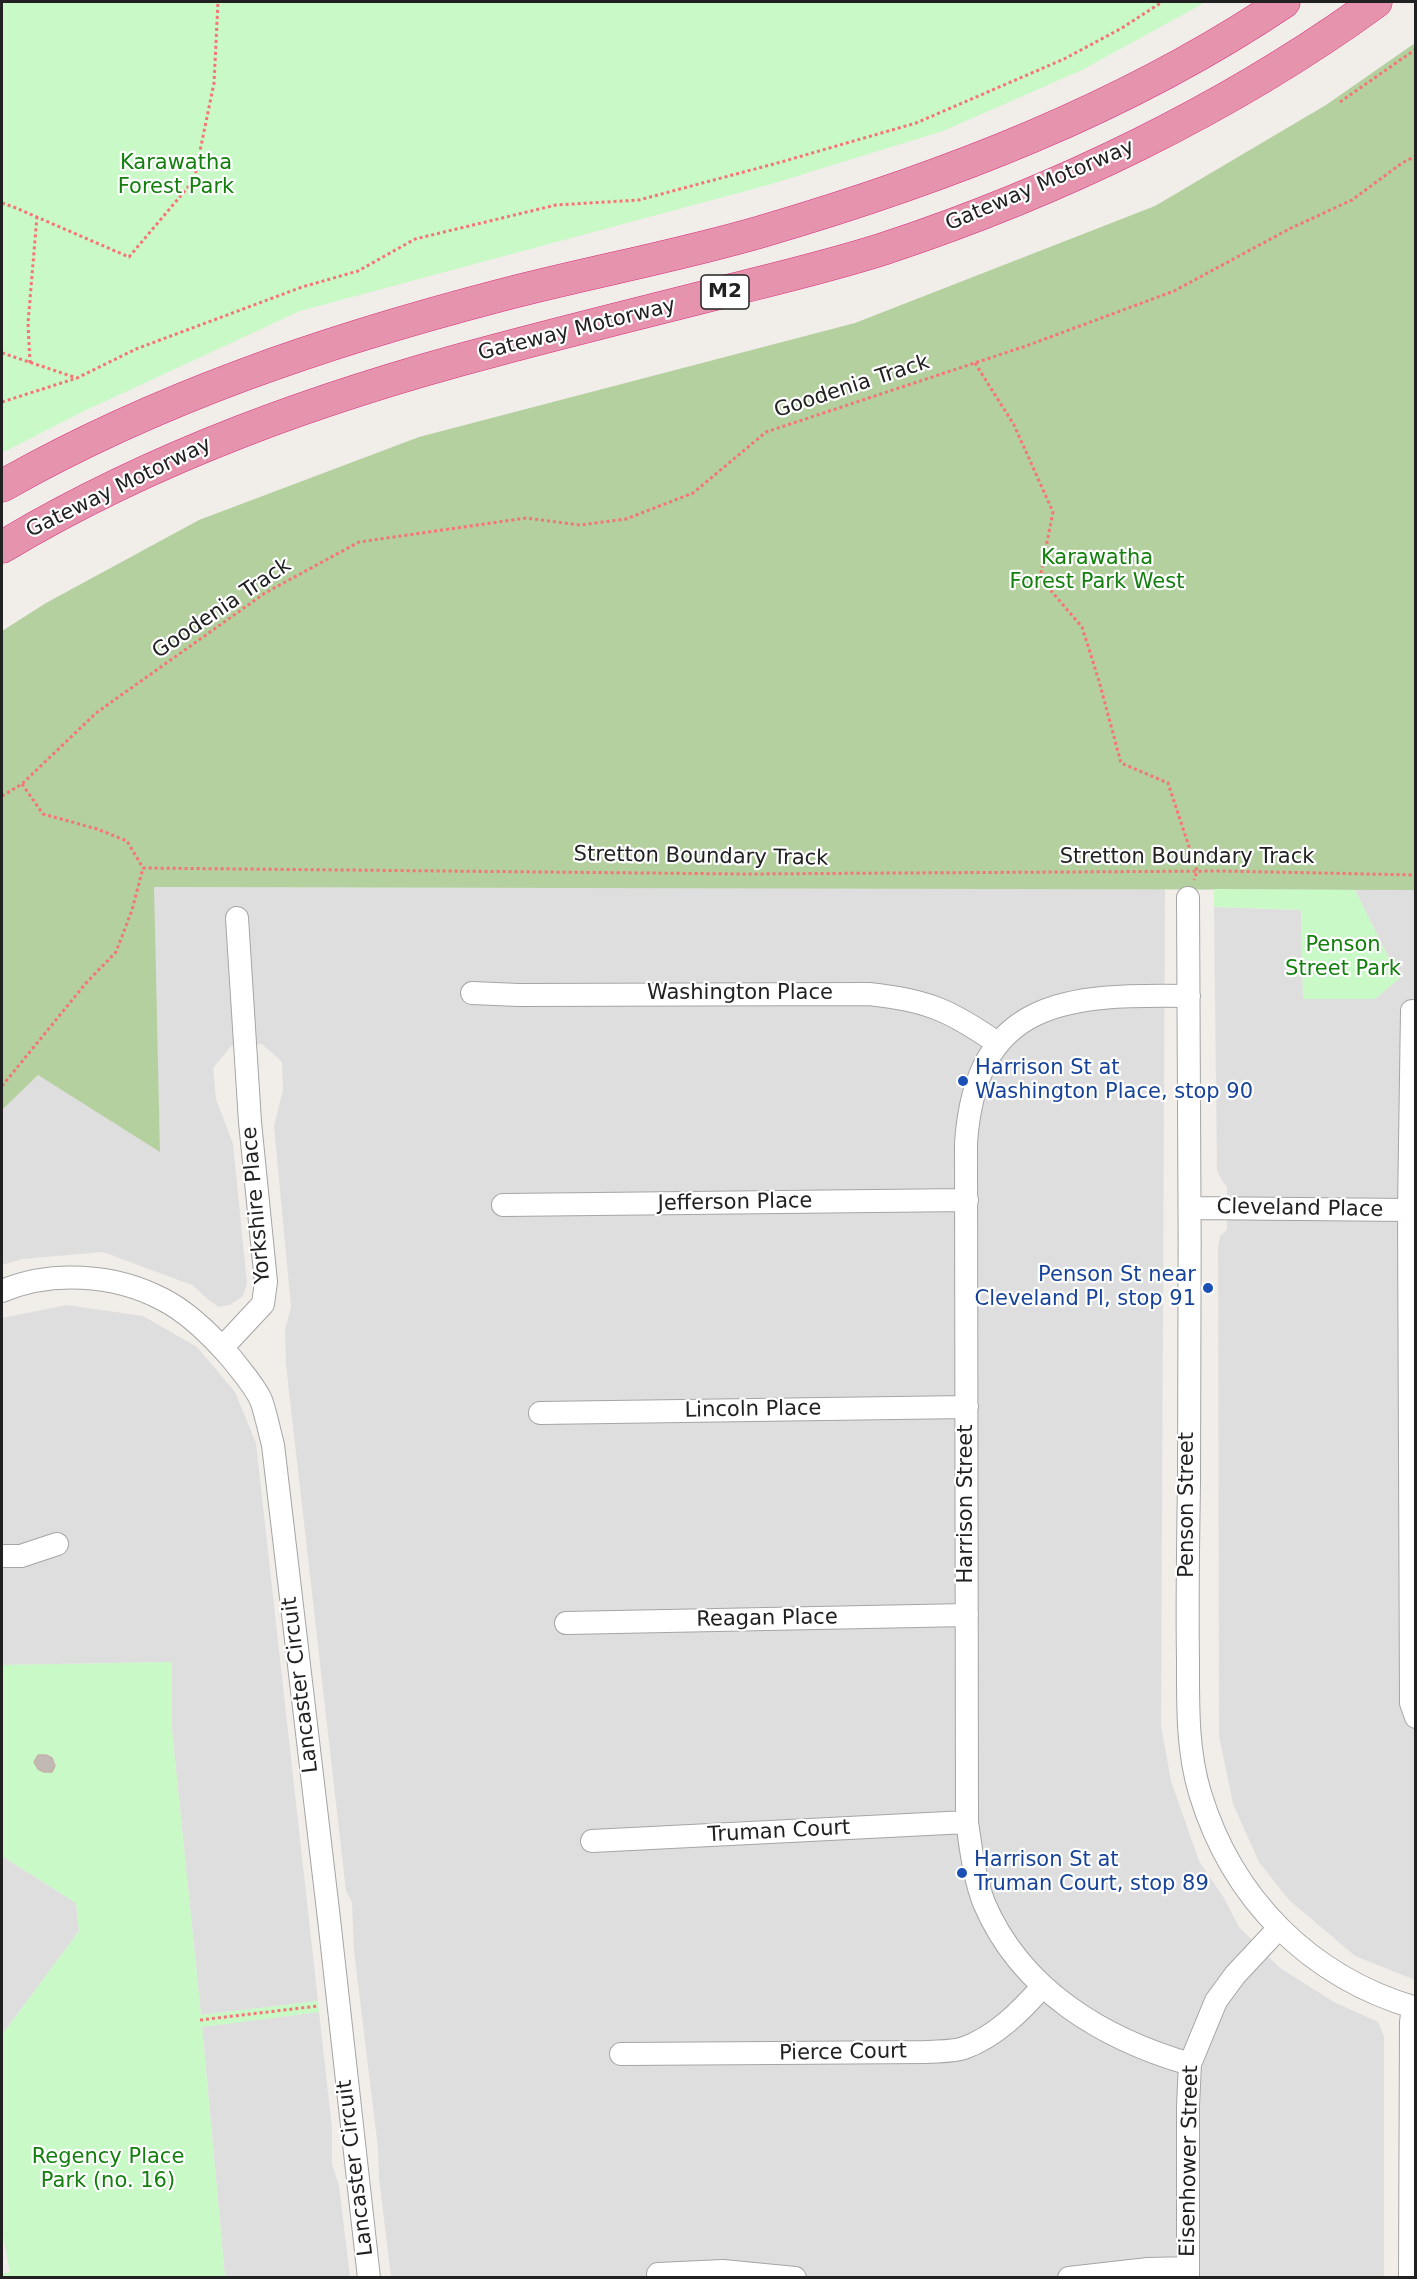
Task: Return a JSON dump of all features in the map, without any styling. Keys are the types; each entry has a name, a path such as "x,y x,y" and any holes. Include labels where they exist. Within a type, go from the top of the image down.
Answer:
{"highway":[{"name":"M2","path":"2,486 94,438 167,405 241,375 321,347 500,295 756,233 942,173 1027,139 1114,99 1188,59 1284,2"},
{"name":"Gateway Motorway","path":"2,547 105,491 186,453 281,415 489,352 785,277 880,250 972,218 1059,183 1141,143 1246,86 1376,2"}],"street":[{"name":"Penson Street","path":"1188,898 1191,1208 1188,1727 1198,1782 1209,1818 1236,1871 1257,1904 1278,1929 1322,1964 1343,1977 1414,2007"},
{"name":"Yorkshire Place","path":"222,1348 262,1304 266,1282 250,1122 237,918"},
{"name":"Washington Place","path":"472,993 519,995 869,994 919,1001 947,1011 997,1043"},
{"name":"Harrison Street","path":"1189,996 1078,1000 1047,1009 1021,1023 997,1043 980,1074 970,1105 966,1143 967,1822 974,1869 984,1903 1008,1946 1042,1987 1075,2013 1115,2034 1159,2055 1190,2064"},
{"name":"Cleveland Place","path":"1412,1011 1409,1210 1411,1703 1416,1717"},
{"name":"Jefferson Place","path":"503,1205 967,1200"},
{"name":"Cleveland Place","path":"1191,1208 1409,1210"},
{"name":"Lancaster Circuit","path":"2,1291 18,1285 56,1278 91,1278 128,1286 163,1299 195,1322 222,1348 248,1379 261,1400 273,1445 369,2277"},
{"name":"Lincoln Place","path":"540,1413 967,1407"},
{"path":"2,1556 21,1556 57,1544"},
{"name":"Reagan Place","path":"566,1623 967,1615"},
{"name":"Truman Court","path":"592,1841 967,1822"},
{"name":"Eisenhower Street","path":"1188,2273 1190,2064 1216,2001 1236,1975 1278,1929"},
{"name":"Pierce Court","path":"621,2054 926,2052 963,2048 995,2031 1026,2006 1042,1987"},
{"path":"1410,2277 1411,2022 1414,2007"},
{"path":"1070,2277 1148,2269 1188,2273"},
{"path":"658,2274 723,2271 795,2277"}],"path":[{"path":"2,203 129,257 194,180 214,83 218,2"},
{"path":"2,402 77,378 136,349 302,287 358,271 415,240 556,205 639,200 916,123 1064,59 1122,28 1161,2"},
{"path":"1340,102 1416,49"},
{"name":"Goodenia Track","path":"2,796 22,784 96,713 167,662 265,593 359,542 526,518 580,525 626,519 693,493 766,432 1026,346 1174,291 1291,228 1353,200 1402,163 1416,156"},
{"path":"30,363 28,323 37,216"},
{"path":"2,353 77,378"},
{"path":"975,363 1014,425 1053,512 1040,578 1082,627 1121,763 1168,783 1197,871"},
{"path":"2,1086 86,983 116,952 132,910 143,868 127,841 97,829 43,814 22,784"},
{"name":"Stretton Boundary Track","path":"143,868 744,874 1197,871 1416,875"},
{"path":"200,2020 337,2004"}],"shaded area":[{"path":"153,887 1165,889 1161,1726 1171,1781 1199,1861 1224,1898 1239,1927 1280,1968 1334,2002 1378,2022 1384,2036 1384,2277 391,2277 354,1951 352,1902 346,1891 286,1365 285,1330 291,1307 274,1126 283,1090 282,1062 262,1044 231,1046 213,1068 216,1099 233,1144 247,1283 243,1296 230,1305 219,1307 192,1285 103,1252 22,1259 2,1265 2,1110 38,1075 160,1151"},
{"path":"1355,890 1415,890 1415,1980 1355,1956 1289,1900 1259,1862 1233,1804 1219,1736 1218,1247 1220,1236 1227,1230 1227,1187 1217,1170 1214,907 1301,910 1303,998 1399,979"},
{"path":"67,1305 143,1316 197,1347 235,1392 256,1443 318,2001 201,2015 172,1730 172,1662 2,1665 2,1318"},
{"path":"2,1856 76,1903 79,1931 2,2035"},
{"path":"319,2012 332,2128 332,2164 339,2186 350,2277 225,2277 202,2026"}],"green space":[{"name":"Karawatha Forest Park","path":"2,2 1206,2 1082,70 943,131 768,185 300,311 82,412 2,453"},
{"name":"Karawatha Forest Park West","path":"1415,43 1415,890 154,887 160,1152 38,1075 2,1110 2,631 46,603 199,520 419,437 855,323 1155,206 1326,105"},
{"name":"Penson Street Park","path":"1214,889 1355,890 1399,979 1375,999 1303,999 1301,910 1214,907"},
{"name":"Regency Place Park (no. 16)","path":"172,1662 172,1730 201,2015 318,2001 319,2012 202,2027 225,2277 2,2277 2,2274 10,2272 2,2231 2,2035 79,1931 76,1903 2,1856 2,1665"}],"building":[{"path":"38,1755 52,1758 55,1766 52,1772 38,1769 34,1762"}],"place":[{"name":"Harrison St at Washington Place, stop 90","path":"963,1081"},
{"name":"Penson St near Cleveland Pl, stop 91","path":"1208,1288"},
{"name":"Harrison St at Truman Court, stop 89","path":"962,1873"}]}
